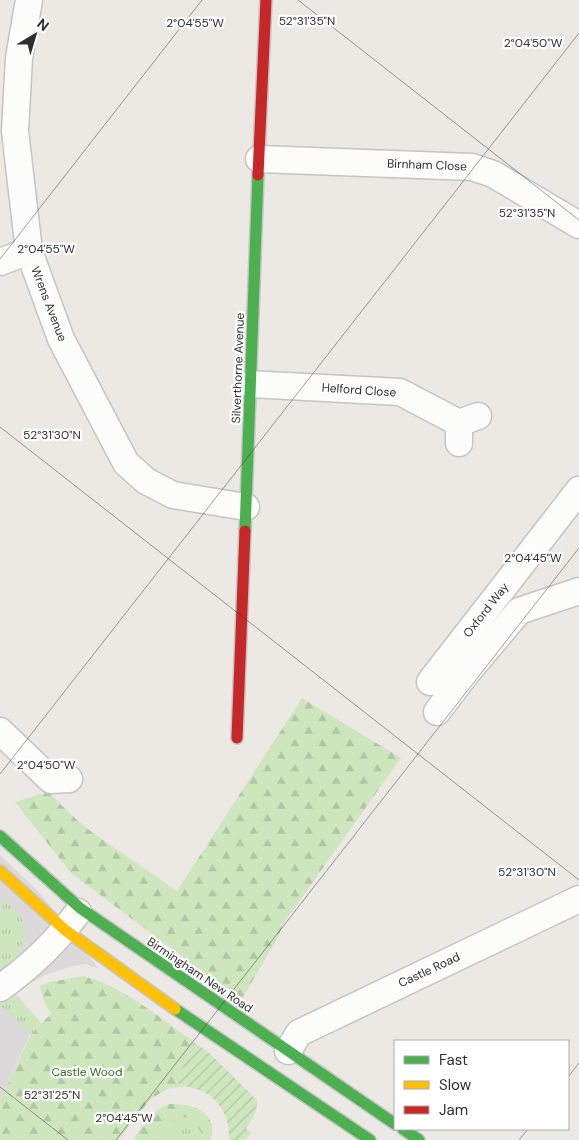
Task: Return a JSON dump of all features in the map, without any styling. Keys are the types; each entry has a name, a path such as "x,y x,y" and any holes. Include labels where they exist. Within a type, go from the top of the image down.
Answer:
{"main road":[{"name":"Silverthorne Avenue","path":"237,738 266,0"},
{"name":"Birmingham New Road","path":"0,836 80,908 394,1123"},
{"path":"0,871 64,930 155,995 370,1140"},
{"path":"404,1130 419,1140"}],"street":[{"name":"Wrens Avenue","path":"29,0 19,58 15,131 29,251 61,339 126,463 146,481 174,495 246,507"},
{"name":"Birnham Close","path":"259,159 472,167 493,174 579,225"},
{"path":"0,262 29,251"},
{"name":"Helford Close","path":"251,384 400,392 465,427"},
{"name":"Oxford Way","path":"430,682 579,490"},
{"path":"437,712 519,611 574,593"},
{"path":"0,731 51,780 69,779"},
{"name":"Castle Road","path":"288,1052 299,1033 579,899"},
{"path":"0,988 19,974 64,930 80,908"}],"shaded area":[{"path":"0,855 40,893 99,969 86,964 72,966 45,975 14,992 41,1023 30,1034 0,1101"}],"green space":[{"path":"302,698 401,758 283,924 279,935 241,1001 71,873 15,802 48,792 93,833 177,891"},
{"path":"4,900 20,915 24,926 21,949 17,961 0,976 0,918"},
{"name":"Castle Wood","path":"83,976 127,995 194,1042 176,1082 183,1086 167,1089 151,1099 118,1140 0,1140 0,1101 31,1034 51,1014 44,1001 40,986 50,982"},
{"path":"13,992 41,1023 31,1034 0,1005 0,1002"},
{"path":"194,1042 209,1053 257,1100 254,1116 246,1128 251,1133 245,1140 229,1140 228,1125 223,1111 209,1095 176,1082"},
{"path":"169,1104 186,1105 202,1111 211,1122 211,1140 206,1140 192,1119 180,1116 169,1124 161,1135 163,1140 133,1140 153,1114"},
{"path":"180,1116 192,1119 206,1140 163,1140 160,1135 169,1124"}],"traffic: fast":[{"path":"245,531 258,175"},
{"path":"0,836 80,908 394,1123"},
{"path":"175,1009 370,1140"},
{"path":"404,1130 419,1140"}],"traffic: slow":[{"path":"0,871 65,930 175,1009"}],"traffic: jam":[{"path":"258,175 266,0"},
{"path":"237,738 245,531"}]}
